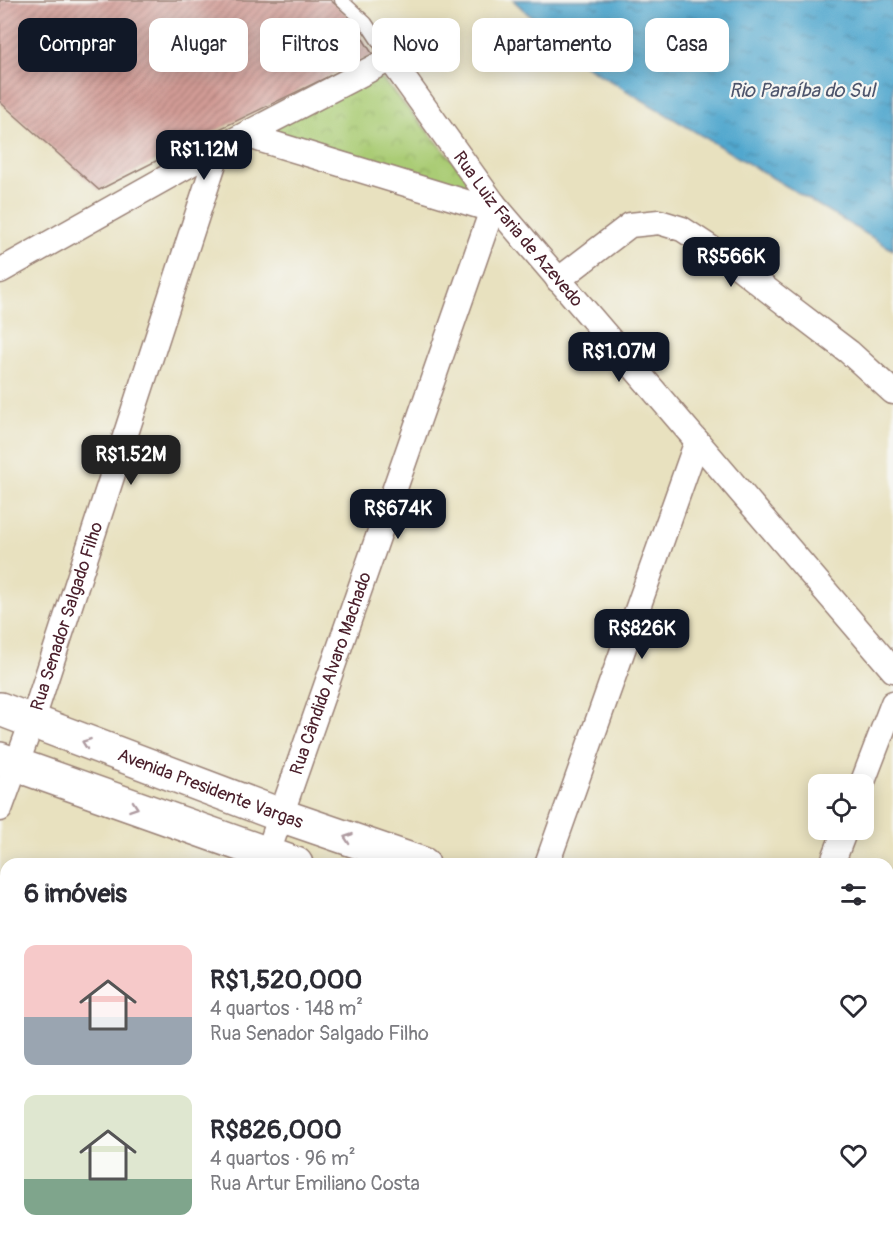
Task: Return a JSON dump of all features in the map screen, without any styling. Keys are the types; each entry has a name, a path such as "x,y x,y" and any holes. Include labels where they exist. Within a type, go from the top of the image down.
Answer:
{"main road":[{"name":"Avenida Presidente Vargas","path":"0,709 280,815 405,858"},
{"path":"8,762 268,858"}],"street":[{"path":"0,271 219,148 372,68"},
{"name":"Rua Luiz Faria de Azevedo","path":"399,72 493,207 893,670"},
{"path":"245,135 493,207"},
{"name":"Rua Senador Salgado Filho","path":"0,809 8,762 32,722 219,148"},
{"name":"Rua Cândido Alvaro Machado","path":"276,858 280,815 493,207"},
{"path":"558,280 630,225 659,222 682,229 730,261 849,352 893,392"},
{"path":"549,858 697,441"},
{"path":"866,774 893,703"},
{"path":"834,858 841,840"}],"lane":[{"name":"Rua Luiz Faria de Azevedo","path":"341,0 366,23 372,32"}],"green space":[{"path":"376,72 488,201 261,133"}],"water":[{"name":"Rio Paraíba do Sul","path":"513,0 893,0 893,250 595,72 633,72 633,18 532,18"}],"building":[{"path":"0,0 330,0 350,18 260,18 260,72 338,72 99,190 0,102"},
{"path":"360,34 372,53 360,61"}]}
